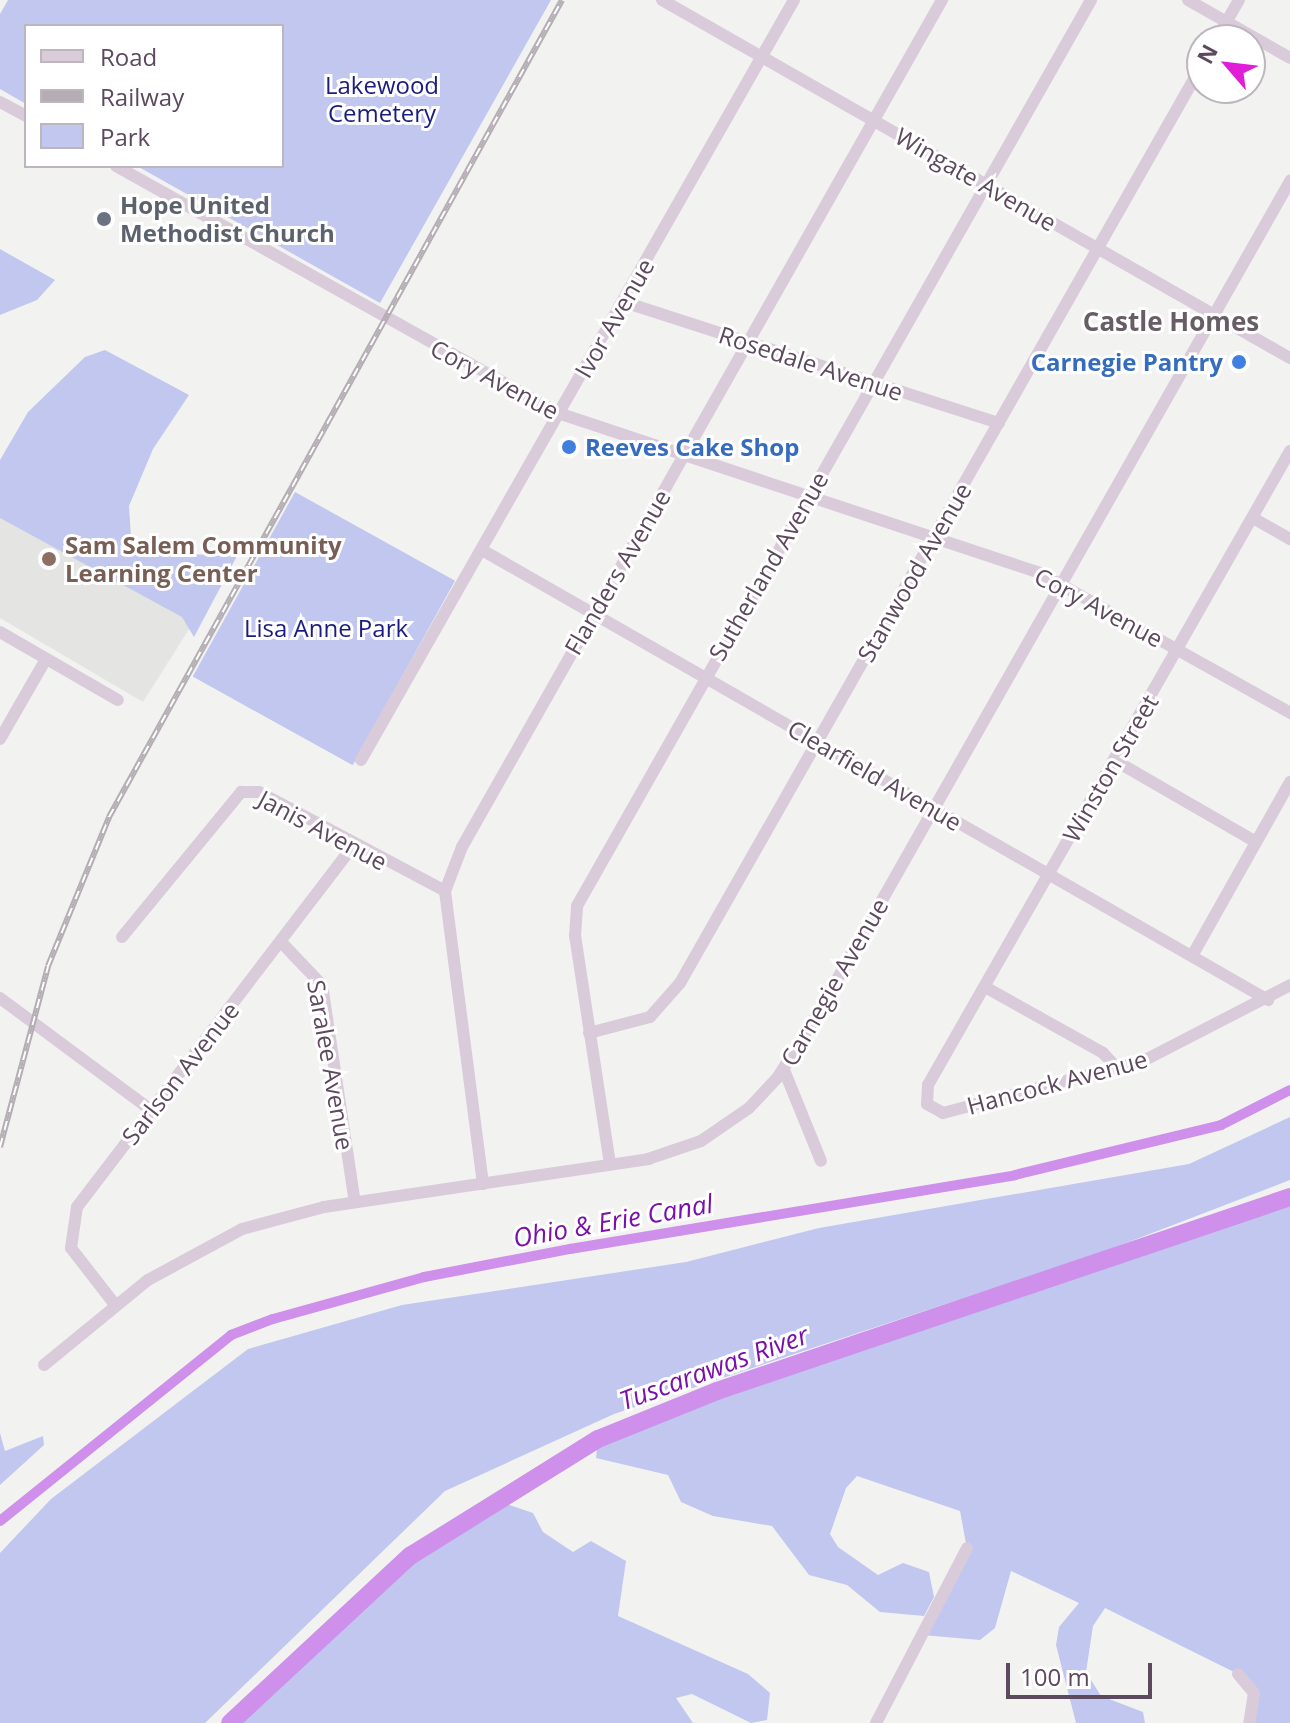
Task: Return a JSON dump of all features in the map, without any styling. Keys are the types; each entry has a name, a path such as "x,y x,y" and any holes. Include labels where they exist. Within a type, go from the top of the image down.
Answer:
{"street":[{"name":"Wingate Avenue","path":"662,0 1290,358"},
{"name":"Ivor Avenue","path":"361,760 794,0"},
{"name":"Flanders Avenue","path":"483,1184 445,891 469,833 942,0"},
{"name":"Sutherland Avenue","path":"610,1164 589,1033 577,906 704,677 1091,0"},
{"path":"1188,0 1290,58"},
{"path":"1226,22 1239,0"},
{"name":"Stanwood Avenue","path":"589,1033 633,1025 668,1002 1186,93"},
{"path":"0,102 24,115"},
{"name":"Cory Avenue","path":"120,168 558,413 682,457 933,538 1061,585 1290,713"},
{"name":"Carnegie Avenue","path":"44,1365 116,1306 232,1233 355,1202 610,1164 701,1141 749,1108 784,1070 1290,181"},
{"name":"Rosedale Avenue","path":"624,302 999,423"},
{"name":"Winston Street","path":"928,1085 1290,451"},
{"path":"1253,518 1290,539"},
{"name":"Clearfield Avenue","path":"482,550 1268,1000"},
{"path":"0,632 118,700"},
{"path":"0,739 46,659"},
{"path":"1114,760 1256,842"},
{"path":"1192,956 1290,782"},
{"name":"Janis Avenue","path":"122,937 235,794 259,792 445,891"},
{"name":"Sarlson Avenue","path":"116,1306 74,1256 70,1223 354,845"},
{"name":"Saralee Avenue","path":"281,942 322,985 355,1202"},
{"name":"Hancock Avenue","path":"928,1085 927,1104 943,1113 1117,1068 1268,1000 1290,985"},
{"path":"985,987 1117,1068"},
{"path":"0,998 152,1111"},
{"path":"784,1070 821,1161"},
{"path":"876,1723 967,1548"},
{"path":"1238,1674 1254,1693 1249,1723"}],"shaded area":[{"name":"Sam Salem Community Learning Center","path":"0,504 198,615 143,702 0,618"}],"green space":[{"name":"Lakewood Cemetery","path":"8,0 551,0 380,303 141,168 284,168 284,24 24,24 24,103 0,89 0,14"},
{"path":"0,249 55,280 37,300 0,315"},
{"path":"105,350 189,395 153,449 129,506 131,537 166,553 237,556 194,637 182,617 0,518 0,460 28,412 85,357"},
{"name":"Lisa Anne Park","path":"295,492 455,581 353,765 193,677"},
{"path":"1290,1117 1290,1180 1108,1250 614,1414 445,1491 205,1723 0,1723 0,1553 51,1499 248,1349 402,1305 686,1262 819,1228 1189,1164"},
{"path":"1290,1197 1290,1723 1249,1723 1254,1700 1238,1674 1105,1608 1093,1626 1086,1672 1101,1696 1143,1712 1145,1723 1076,1723 1056,1645 1059,1627 1079,1603 1011,1571 995,1628 980,1640 922,1635 967,1549 960,1511 857,1476 846,1488 830,1534 838,1547 878,1575 903,1563 929,1572 934,1597 924,1616 880,1612 847,1585 809,1575 772,1526 713,1516 681,1502 668,1475 596,1458 598,1439"},
{"path":"0,1433 5,1451 43,1436 44,1445 0,1485"},
{"path":"498,1501 533,1513 543,1532 573,1552 591,1541 626,1561 618,1616 748,1674 770,1693 767,1720 751,1723 692,1694 676,1698 693,1723 230,1723 410,1556"}],"waterway":[{"name":"Ohio & Erie Canal","path":"0,1521 231,1335 273,1319 424,1277 570,1249 1015,1175 1221,1125 1290,1090"},
{"name":"Tuscarawas River","path":"230,1723 410,1556 598,1439 717,1391 1290,1197"}],"railway":[{"path":"0,1147 48,966 109,817 562,0"}],"place":[{"name":"Hope United Methodist Church","path":"104,219"},
{"name":"Carnegie Pantry","path":"1239,362"},
{"name":"Reeves Cake Shop","path":"569,447"},
{"name":"Sam Salem Community Learning Center","path":"49,559"}],"district":[{"name":"Castle Homes","path":"1171,322"}]}
